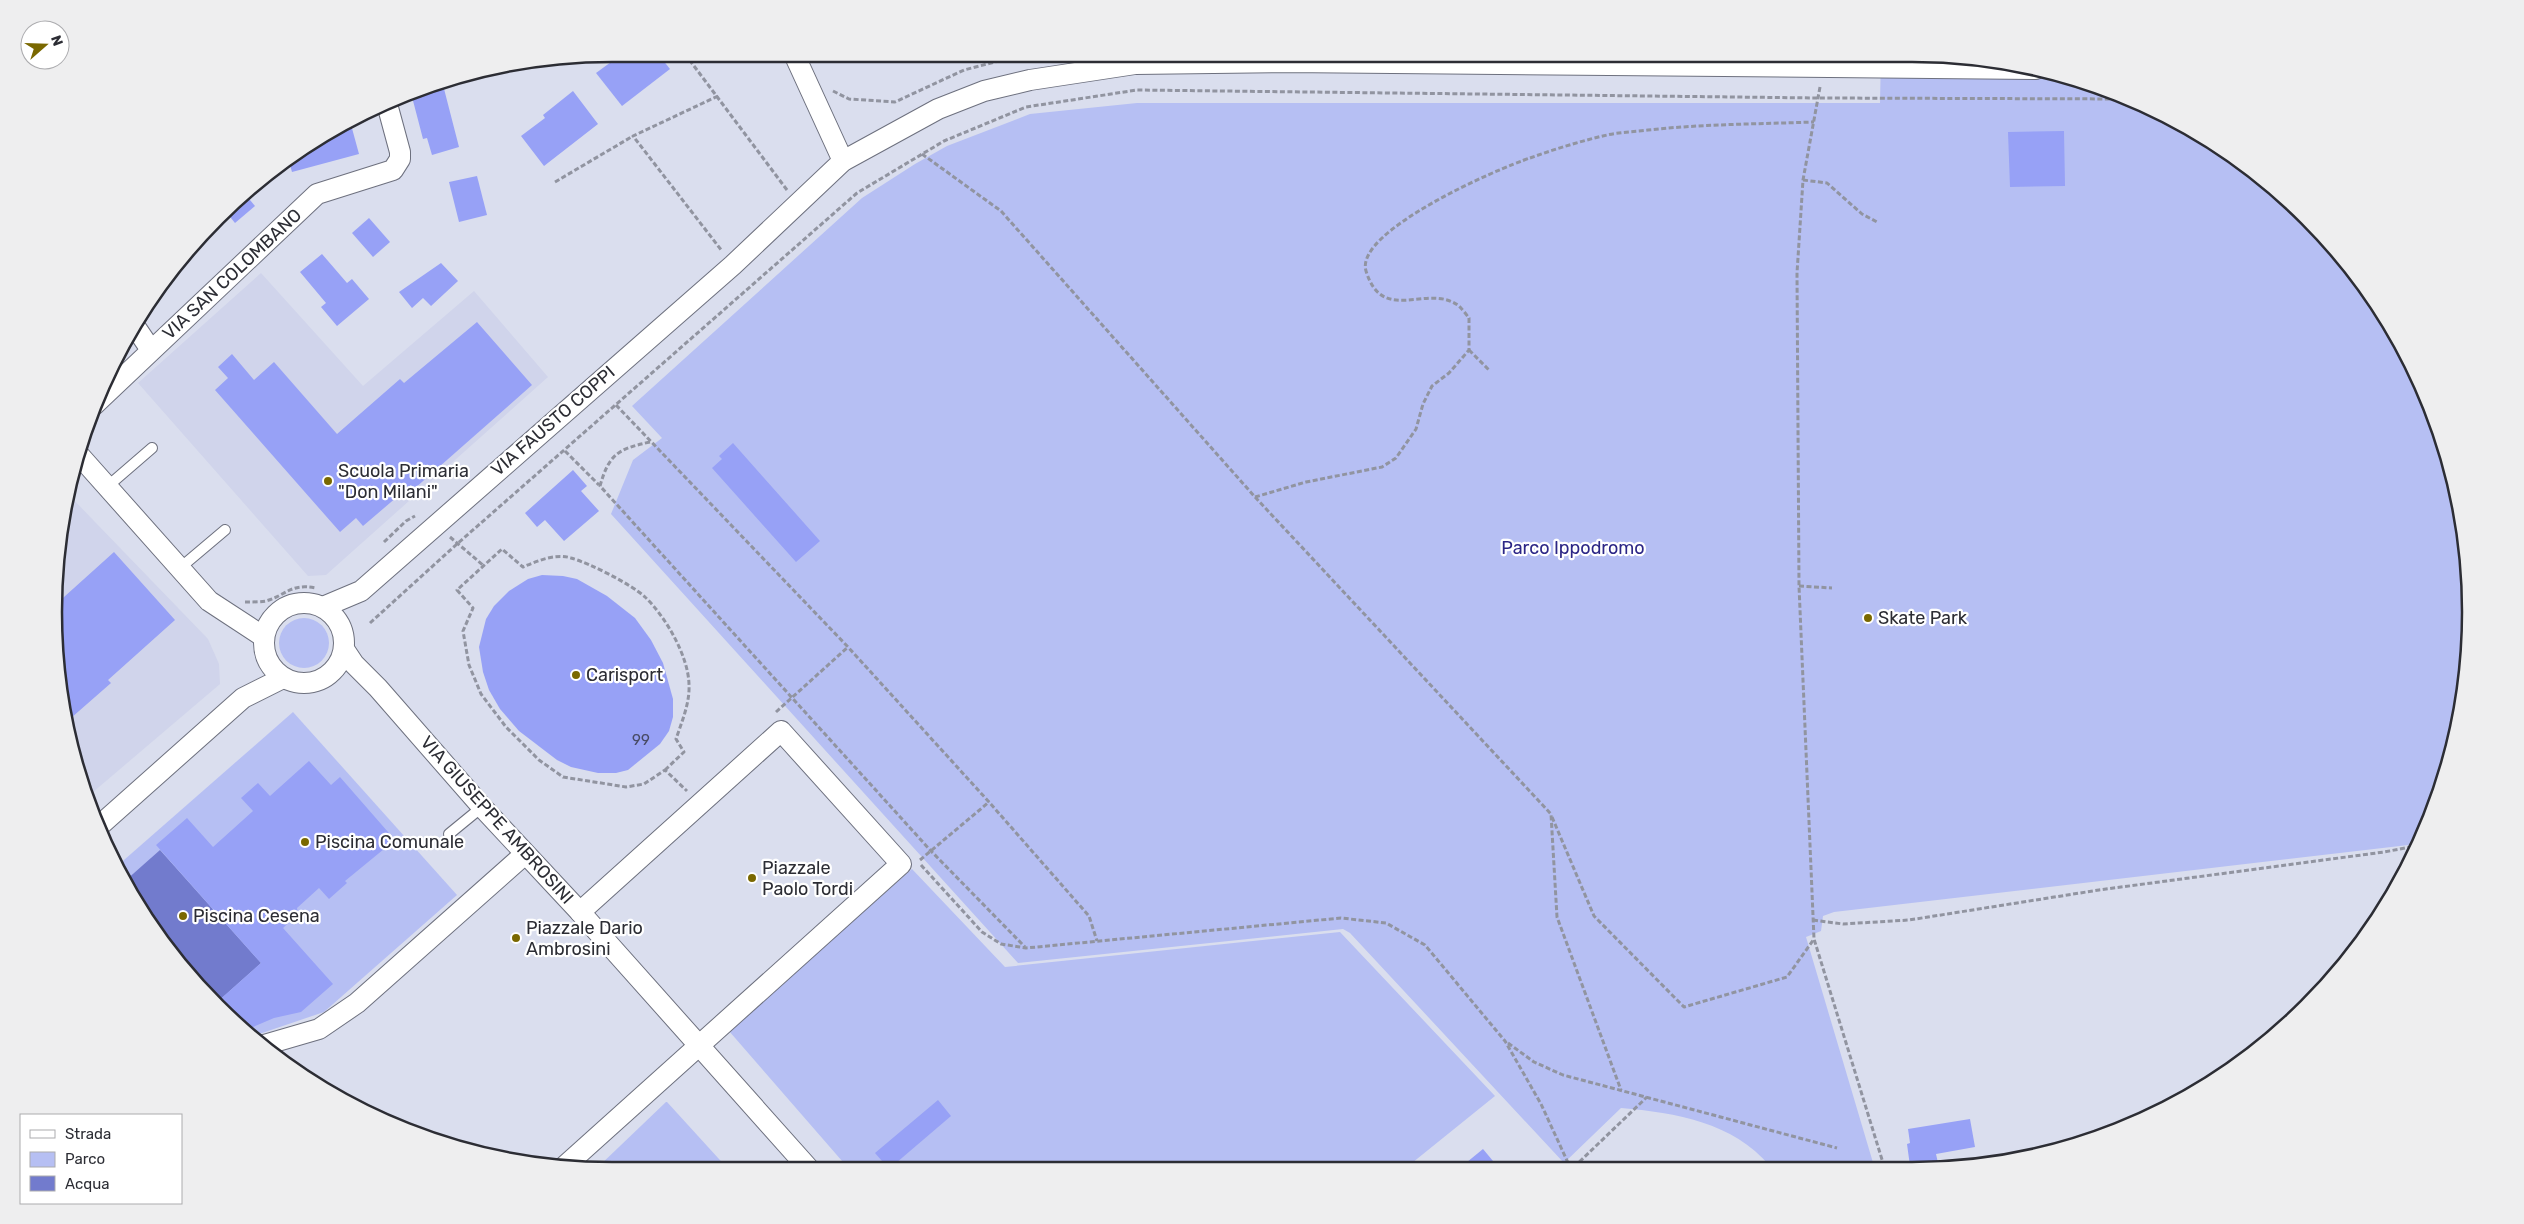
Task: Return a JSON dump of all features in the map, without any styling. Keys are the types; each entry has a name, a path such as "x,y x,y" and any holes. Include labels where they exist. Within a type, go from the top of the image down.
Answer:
{"street":[{"path":"798,62 842,161"},
{"name":"VIA FAUSTO COPPI","path":"323,598 361,591 733,265 842,161 938,109 984,91 1030,80 1135,64 1185,62"},
{"name":"VIA FAUSTO COPPI","path":"1500,62 1822,68 1861,62"},
{"name":"VIA FAUSTO COPPI","path":"1901,62 1924,63"},
{"name":"VIA SAN COLOMBANO","path":"109,390 317,194 387,174 393,170 400,159 388,110"},
{"path":"139,332 151,350"},
{"path":"84,460 209,601 232,607 276,612"},
{"path":"342,629 361,591"},
{"path":"323,598 342,629 344,649 336,668 318,681 306,683 283,678 273,669 266,658 264,637 268,624 276,612 287,606 323,598"},
{"path":"232,607 264,637"},
{"name":"VIA GIUSEPPE AMBROSINI","path":"344,649 354,664 378,688 482,807 580,912 803,1162"},
{"path":"243,698 266,658"},
{"path":"328,675 346,678 378,688"},
{"path":"104,822 243,698 283,678"},
{"path":"572,1160 901,864 781,731 580,912"},
{"path":"271,1043 319,1029 357,1003 525,854"}],"lane":[{"path":"108,486 152,448"},
{"path":"180,568 225,530"},
{"path":"449,834 482,807"}],"path":[{"path":"691,62 796,203"},
{"path":"832,90 849,99 895,102 964,70 993,62"},
{"path":"1822,68 1819,98 1803,180 1796,273 1799,586 1814,939 1883,1162"},
{"path":"370,623 457,544 857,193 944,141 1026,107 1137,90 1819,98 2108,99"},
{"path":"555,182 633,136 718,96"},
{"path":"1255,496 1306,482 1382,467 1408,444 1416,429 1423,404 1432,386 1449,374 1468,350 1469,318 1458,306 1439,298 1404,301 1386,299 1372,285 1365,268 1370,250 1398,223 1433,202 1529,158 1607,135 1678,127 1814,122"},
{"path":"633,136 733,265"},
{"path":"922,154 1001,211 1255,496 1551,814 1594,916 1684,1006 1787,977 1814,939"},
{"path":"1803,180 1827,183 1862,214 1877,222"},
{"path":"1468,350 1489,370"},
{"path":"616,405 848,646 989,802 1089,916 1097,941"},
{"path":"600,486 606,466 617,453 631,446 651,441"},
{"path":"565,451 600,486 931,851 1026,948"},
{"path":"383,543 406,520 419,514"},
{"path":"457,544 484,566"},
{"path":"502,549 523,566 545,559 570,557 608,574 644,596 666,623 680,649 689,683 685,715 676,739 684,752 665,770 644,784 626,787 563,777 540,760 506,727 481,694 469,665 463,631 473,608 457,590 502,549"},
{"path":"232,607 245,602 266,601 284,591 304,586 323,598"},
{"path":"1799,586 1832,588"},
{"path":"665,770 690,793"},
{"path":"989,802 918,862 982,932 1001,944 1026,948 1341,918 1386,923 1425,945 1506,1041 1541,1104 1568,1162"},
{"path":"1551,814 1557,917 1621,1090"},
{"path":"1813,920 1842,924 1909,920 2099,890 2408,847"},
{"path":"1506,1041 1534,1062 1563,1075 1837,1148"},
{"path":"1579,1162 1646,1097"}],"shaded area":[{"name":"Scuola Primaria \"Don Milani\"","path":"261,273 363,386 474,291 548,377 326,575 308,576 138,383"},
{"path":"74,500 208,639 219,664 220,684 93,792 81,754 73,719 67,684 64,648 62,612 64,576 67,540"}],"green space":[{"name":"Parco Ippodromo","path":"1881,62 1912,62 1984,67 2054,81 2122,104 2187,136 2247,176 2274,199 2301,223 2348,277 2388,337 2405,369 2420,402 2443,470 2457,540 2462,612 2457,684 2451,719 2432,789 2410,845 1834,912 1823,916 1821,931 1806,937 1873,1162 1766,1162 1739,1139 1702,1122 1663,1113 1621,1108 1563,1162 1350,933 1343,929 1018,963 611,514 633,460 662,438 632,406 862,198 947,146 1030,114 1137,103 1880,103"},
{"path":"304,618 318,622 325,629 329,643 325,657 318,664 304,668 290,664 283,657 279,643 283,629 290,622"},
{"path":"293,712 457,895 324,1012 260,1034 223,1001 176,947 136,887 122,861"},
{"path":"912,869 1005,967 1340,932 1495,1096 1413,1162 843,1162 729,1031"},
{"path":"666,1102 722,1162 604,1162"}],"water":[{"name":"Piscina Cesena","path":"160,850 261,963 221,999 176,947 130,876"}],"building":[{"path":"612,62 664,62 670,69 622,106 596,73"},
{"path":"444,89 459,147 432,155 427,138 423,139 413,100"},
{"path":"573,91 598,124 544,166 521,136 545,118 543,115"},
{"path":"352,128 359,154 292,172 290,167"},
{"path":"2064,131 2065,186 2010,187 2008,132"},
{"path":"477,176 487,215 459,222 449,182"},
{"path":"250,199 255,206 235,223 230,217"},
{"path":"369,218 390,242 373,257 352,233"},
{"path":"322,254 347,283 352,279 369,299 337,326 321,307 326,303 300,272"},
{"path":"441,263 458,281 431,306 423,298 412,308 399,292"},
{"path":"477,322 532,385 414,489 411,485 363,526 356,518 340,532 215,390 228,378 218,367 232,354 254,380 274,362 337,434 400,379 404,383"},
{"path":"733,443 820,541 796,562 712,468 722,459 719,456"},
{"path":"573,470 587,486 581,491 599,511 564,541 545,520 537,527 525,513"},
{"path":"114,552 175,620 108,680 111,683 73,717 64,648 63,598"},
{"name":"Carisport","path":"542,575 577,579 607,596 635,618 651,640 663,663 673,699 673,717 669,731 660,744 628,770 616,773 598,773 571,767 557,760 519,731 500,709 489,690 483,672 479,647 486,619 494,606 509,591 528,579"},
{"path":"309,761 331,785 340,777 395,840 345,881 347,883 329,899 319,888 297,908 298,914 283,928 333,984 301,1012 274,1018 253,1027 221,999 261,963 156,845 187,818 213,847 253,811 241,798 258,783 270,796"},
{"path":"938,1100 951,1116 897,1162 883,1162 875,1153"},
{"path":"1970,1119 1975,1147 1936,1154 1937,1161 1909,1162 1907,1144 1910,1143 1908,1129"},
{"path":"1483,1149 1494,1162 1467,1162"}],"place":[{"name":"Scuola Primaria \"Don Milani\"","path":"328,481"},
{"name":"Skate Park","path":"1868,618"},
{"name":"Carisport","path":"576,675"},
{"name":"Piscina Comunale","path":"305,842"},
{"name":"Piazzale Paolo Tordi","path":"752,878"},
{"name":"Piscina Cesena","path":"183,916"},
{"name":"Piazzale Dario Ambrosini","path":"516,938"}]}
